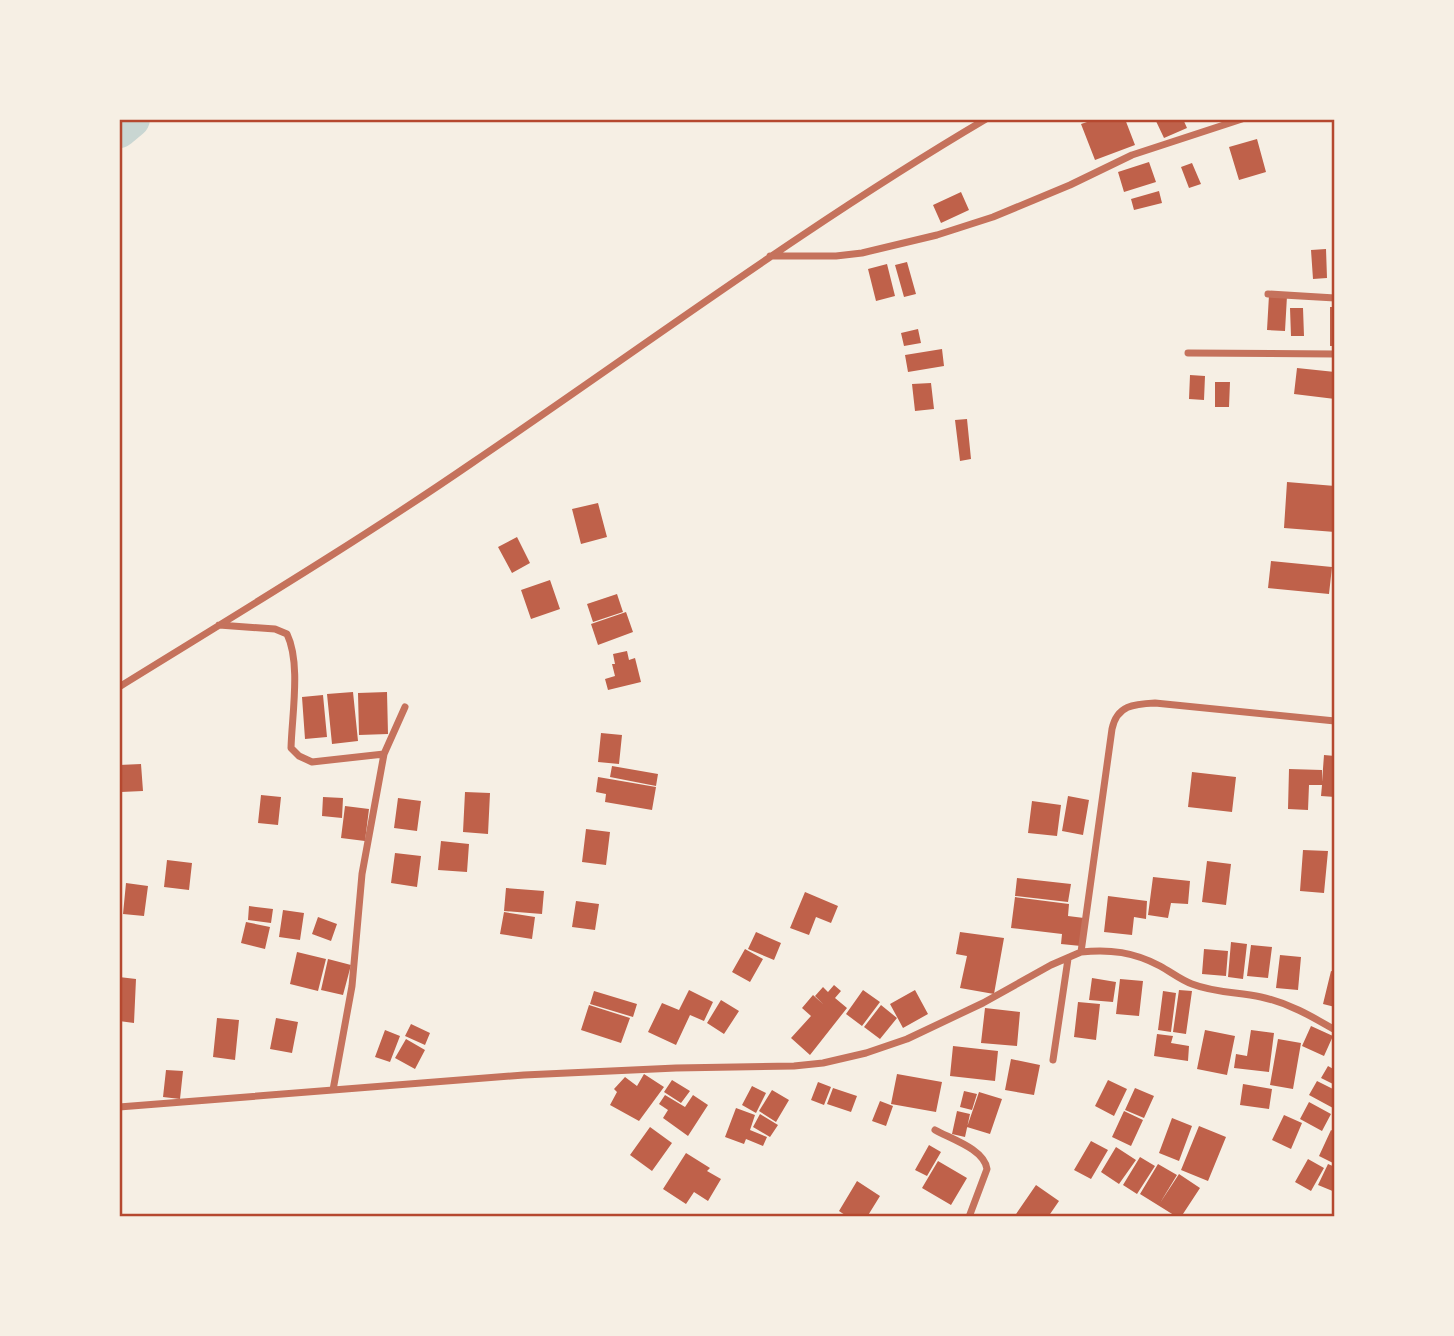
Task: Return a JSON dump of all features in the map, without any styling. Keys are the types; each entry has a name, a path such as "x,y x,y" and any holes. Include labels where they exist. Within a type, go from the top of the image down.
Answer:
{"street":[{"path":"119,687 469,465 879,183 986,119"},
{"path":"770,256 836,256 862,253 937,235 993,217 1070,185 1132,155 1242,119"},
{"path":"1268,294 1335,298"},
{"path":"1188,353 1335,355"},
{"path":"218,625 275,629 287,634 293,646 294,672 291,748 299,756 312,762 384,754"},
{"path":"1082,952 1112,729 1119,712 1127,706 1155,703 1335,721"},
{"path":"333,1090 352,986 362,874 384,754 405,706"},
{"path":"119,1107 578,1072 823,1063 866,1053 907,1039 983,1003 1051,965 1082,952 1101,950 1135,954 1190,984 1222,993 1261,997 1284,1003 1302,1010 1335,1030"},
{"path":"1053,1060 1068,959"},
{"path":"934,1130 977,1153 986,1161 988,1168 969,1217"}],"building":[{"path":"1096,119 1125,119 1135,145 1095,160 1081,124"},
{"path":"1155,119 1183,119 1187,128 1164,138"},
{"path":"1257,139 1266,172 1239,180 1229,147"},
{"path":"1149,162 1156,182 1124,192 1118,172"},
{"path":"1192,163 1201,184 1189,188 1181,167"},
{"path":"1159,191 1162,203 1134,210 1131,199"},
{"path":"961,192 969,210 941,223 933,205"},
{"path":"1326,249 1327,278 1313,279 1311,250"},
{"path":"907,262 916,294 904,297 895,265"},
{"path":"887,264 895,296 876,301 868,269"},
{"path":"1269,295 1287,296 1285,331 1267,330"},
{"path":"1330,307 1335,307 1335,346 1330,346"},
{"path":"1290,308 1303,308 1304,336 1291,336"},
{"path":"918,329 921,343 904,346 901,333"},
{"path":"942,349 944,366 908,372 905,355"},
{"path":"1297,368 1335,372 1335,399 1294,394"},
{"path":"1190,375 1205,376 1204,400 1189,399"},
{"path":"1215,382 1230,382 1229,407 1215,407"},
{"path":"931,383 934,409 915,411 912,384"},
{"path":"967,419 971,459 960,461 955,420"},
{"path":"1287,482 1335,486 1335,532 1284,528"},
{"path":"598,503 607,537 581,544 572,509"},
{"path":"517,537 530,563 512,573 498,547"},
{"path":"1271,561 1332,567 1329,594 1268,588"},
{"path":"550,580 560,609 531,619 521,590"},
{"path":"617,594 623,612 593,622 587,604"},
{"path":"626,612 633,632 598,645 591,624"},
{"path":"627,651 629,660 635,658 641,682 608,690 605,679 615,676 613,654"},
{"path":"353,692 358,741 332,744 327,694"},
{"path":"387,692 388,734 359,735 358,693"},
{"path":"323,695 327,737 305,739 302,697"},
{"path":"601,733 622,735 619,764 598,762"},
{"path":"1324,755 1335,756 1335,797 1321,796 1322,785 1309,785 1308,810 1288,809 1289,769 1322,770 1322,782"},
{"path":"141,764 143,791 121,792 119,765"},
{"path":"612,766 658,774 656,786 610,777"},
{"path":"1192,772 1236,777 1232,812 1188,807"},
{"path":"598,777 656,787 652,810 605,802 606,794 596,792"},
{"path":"465,792 490,793 488,834 463,832"},
{"path":"261,795 281,797 278,825 258,823"},
{"path":"1068,796 1089,800 1083,835 1062,831"},
{"path":"323,797 343,798 342,818 322,816"},
{"path":"398,798 421,801 417,831 394,828"},
{"path":"1032,801 1061,805 1057,836 1028,833"},
{"path":"345,806 369,809 365,841 341,838"},
{"path":"586,829 610,832 606,865 582,862"},
{"path":"441,841 469,844 467,872 438,870"},
{"path":"1303,850 1328,851 1324,893 1300,891"},
{"path":"395,853 421,856 417,887 391,883"},
{"path":"167,860 192,863 189,890 164,887"},
{"path":"1207,861 1231,864 1226,905 1202,902"},
{"path":"1153,877 1190,881 1188,904 1171,903 1168,918 1148,915"},
{"path":"1017,878 1071,884 1068,902 1015,896"},
{"path":"126,883 148,886 144,916 123,914"},
{"path":"506,888 544,891 542,914 504,911"},
{"path":"805,892 838,906 831,923 816,917 809,935 790,928"},
{"path":"1108,896 1147,901 1146,919 1134,917 1132,935 1104,932"},
{"path":"1015,897 1069,904 1068,916 1084,918 1081,946 1061,944 1062,934 1011,928"},
{"path":"576,901 599,904 595,930 572,927"},
{"path":"249,906 273,909 271,923 248,920"},
{"path":"283,910 304,913 300,940 279,937"},
{"path":"504,912 535,917 532,939 500,934"},
{"path":"318,917 337,924 331,941 312,934"},
{"path":"246,922 270,927 265,949 241,943"},
{"path":"756,932 781,943 774,960 748,949"},
{"path":"960,932 1004,938 994,994 960,988 967,956 956,954"},
{"path":"1231,942 1247,944 1243,979 1228,977"},
{"path":"1251,945 1272,947 1268,978 1247,976"},
{"path":"745,949 763,959 750,982 732,972"},
{"path":"1204,949 1228,951 1226,976 1202,974"},
{"path":"297,952 326,959 318,991 290,984"},
{"path":"1280,955 1301,957 1298,990 1276,988"},
{"path":"328,959 351,965 343,995 321,990"},
{"path":"1331,971 1335,972 1335,1007 1323,1004"},
{"path":"119,977 136,979 134,1023 119,1021"},
{"path":"1092,978 1116,982 1113,1002 1089,1000"},
{"path":"1120,979 1143,981 1139,1016 1116,1014"},
{"path":"834,985 841,991 835,998 847,1008 810,1055 791,1038 811,1016 802,1008 813,995 823,1004 815,996 823,987 828,992"},
{"path":"689,990 713,1002 704,1021 690,1015 676,1045 648,1032 662,1003 679,1010"},
{"path":"863,990 880,1002 862,1026 846,1014"},
{"path":"915,990 928,1014 903,1028 890,1004"},
{"path":"1179,990 1192,991 1186,1034 1173,1032"},
{"path":"594,991 637,1004 633,1017 590,1004"},
{"path":"1163,991 1176,993 1171,1032 1158,1030"},
{"path":"721,1000 739,1011 724,1034 707,1023"},
{"path":"1078,1002 1100,1004 1096,1040 1074,1037"},
{"path":"589,1005 630,1018 621,1043 581,1030"},
{"path":"881,1005 897,1018 880,1039 864,1027"},
{"path":"985,1008 1020,1012 1017,1046 981,1043"},
{"path":"217,1018 239,1020 235,1060 213,1057"},
{"path":"276,1018 298,1022 292,1053 270,1049"},
{"path":"411,1024 430,1033 425,1045 405,1036"},
{"path":"1311,1026 1333,1036 1324,1056 1302,1046"},
{"path":"385,1030 400,1036 390,1062 375,1057"},
{"path":"1205,1030 1235,1036 1227,1075 1197,1069"},
{"path":"1251,1030 1274,1033 1269,1072 1234,1068 1236,1054 1247,1056"},
{"path":"1157,1034 1173,1036 1171,1043 1189,1046 1188,1061 1154,1056"},
{"path":"406,1039 425,1050 415,1069 395,1058"},
{"path":"1278,1039 1301,1043 1293,1089 1270,1085"},
{"path":"953,1046 998,1051 995,1081 950,1076"},
{"path":"1011,1059 1040,1065 1034,1095 1005,1090"},
{"path":"1328,1066 1335,1070 1335,1085 1321,1078"},
{"path":"166,1070 183,1071 180,1099 163,1097"},
{"path":"644,1074 664,1087 639,1121 610,1105 617,1092 614,1089 625,1077 637,1086"},
{"path":"897,1074 942,1082 936,1112 891,1104"},
{"path":"672,1080 690,1091 681,1103 664,1092"},
{"path":"1108,1080 1127,1089 1114,1116 1095,1106"},
{"path":"1317,1081 1335,1090 1333,1108 1309,1095"},
{"path":"818,1082 831,1087 824,1105 811,1100"},
{"path":"1243,1084 1272,1089 1269,1109 1240,1105"},
{"path":"752,1086 766,1093 756,1113 742,1105"},
{"path":"833,1088 857,1096 851,1112 827,1104"},
{"path":"1135,1088 1154,1096 1144,1118 1125,1110"},
{"path":"772,1090 789,1100 776,1122 759,1111"},
{"path":"964,1091 977,1094 972,1110 960,1107"},
{"path":"979,1092 1002,1099 990,1134 967,1127"},
{"path":"665,1095 685,1107 693,1095 708,1105 688,1136 663,1118 668,1110 659,1104"},
{"path":"880,1101 893,1106 886,1126 872,1121"},
{"path":"1309,1102 1331,1114 1322,1131 1300,1119"},
{"path":"736,1108 755,1115 750,1130 767,1137 763,1146 746,1139 744,1144 725,1137"},
{"path":"957,1111 970,1114 965,1137 952,1134"},
{"path":"1124,1111 1143,1120 1131,1146 1112,1137"},
{"path":"760,1114 778,1125 770,1137 753,1127"},
{"path":"1284,1115 1302,1123 1291,1149 1272,1140"},
{"path":"1172,1118 1192,1126 1179,1161 1159,1153"},
{"path":"1199,1126 1226,1137 1208,1181 1181,1170"},
{"path":"650,1127 672,1143 652,1171 630,1155"},
{"path":"1331,1130 1335,1132 1335,1164 1319,1156"},
{"path":"1091,1141 1108,1150 1091,1179 1074,1170"},
{"path":"929,1145 941,1152 927,1176 915,1170"},
{"path":"1116,1147 1136,1160 1119,1184 1101,1172"},
{"path":"686,1153 710,1168 707,1171 721,1179 708,1201 694,1192 686,1204 663,1189"},
{"path":"1140,1157 1155,1166 1137,1194 1123,1185"},
{"path":"1308,1159 1324,1168 1311,1191 1295,1182"},
{"path":"938,1161 967,1178 951,1205 922,1188"},
{"path":"1158,1164 1177,1175 1160,1203 1179,1174 1200,1188 1181,1217 1140,1194"},
{"path":"1328,1164 1335,1167 1335,1192 1318,1185"},
{"path":"857,1181 880,1196 867,1217 848,1217 839,1211"},
{"path":"1036,1185 1059,1201 1048,1217 1014,1217"}],"waterway":[{"path":"119,129 131,119"}]}
